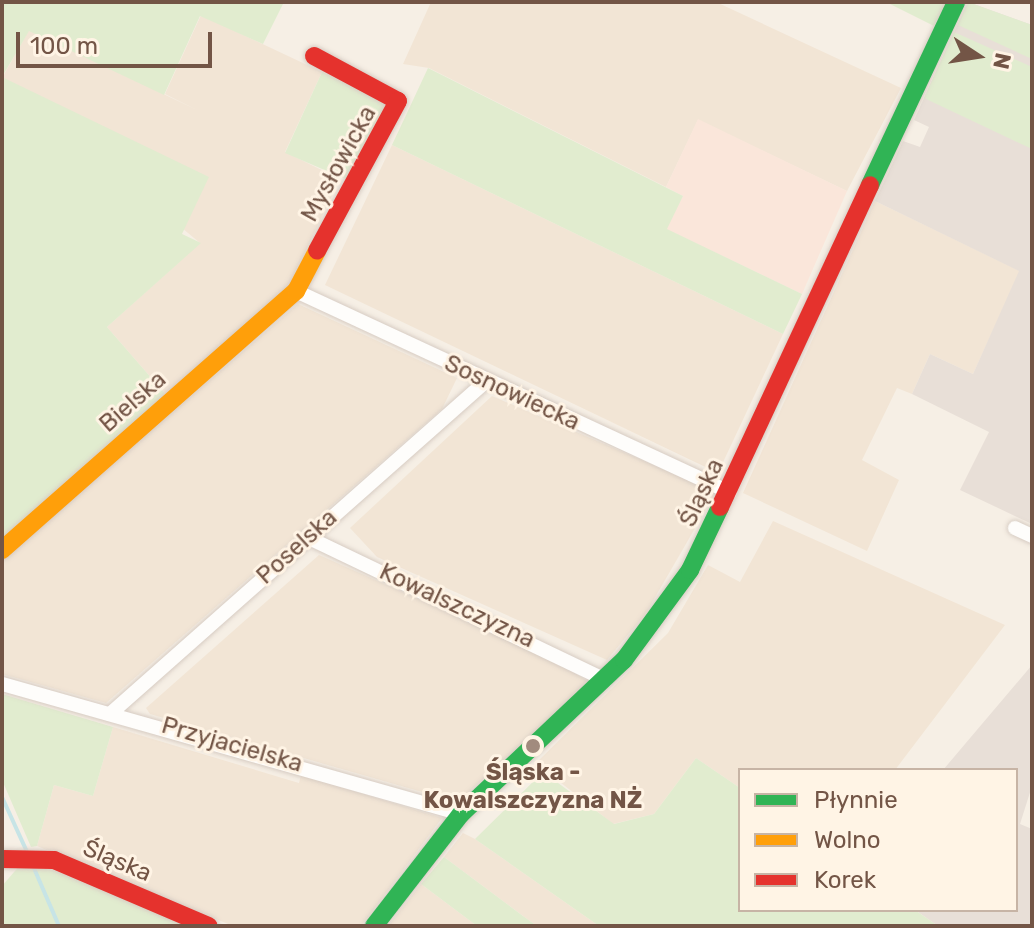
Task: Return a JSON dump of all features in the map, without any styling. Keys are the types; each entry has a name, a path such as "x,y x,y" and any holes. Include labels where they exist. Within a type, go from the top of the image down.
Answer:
{"street":[{"name":"Śląska","path":"374,926 461,814 605,680 674,594 730,492 956,2"},
{"name":"Mysłowicka","path":"296,291 398,101 314,56"},
{"name":"Sosnowiecka","path":"296,291 485,382 730,492"},
{"name":"Bielska","path":"2,550 296,291"},
{"name":"Poselska","path":"110,714 485,382"},
{"path":"1015,528 1032,536"},
{"name":"Kowalszczyzna","path":"307,537 605,680"},
{"name":"Przyjacielska","path":"2,684 461,814"},
{"name":"Śląska","path":"2,859 43,857 209,926"}],"shaded area":[{"path":"431,2 716,2 901,88 847,191 698,120 666,187 429,68 403,64"},
{"path":"968,2 1032,25 1032,524 960,490 989,432 912,394 930,354 973,374 1019,271 875,201 903,141 920,147 929,127 914,120"},
{"path":"201,15 322,72 285,152 340,179 289,285 167,396 107,327 200,243 2,78 29,30 197,110 165,94"},
{"path":"698,119 847,191 802,294 666,229 683,196 666,187"},
{"path":"392,145 783,334 718,473 325,285"},
{"path":"875,201 1020,271 973,374 930,354 912,394 897,388 862,460 899,480 867,551 743,493"},
{"path":"298,304 457,378 442,409 106,703 2,674 2,559"},
{"path":"492,396 716,492 646,613 607,660 377,557 350,528"},
{"path":"773,521 1005,625 897,768 738,768 738,787 696,758 654,814 613,824 536,763 668,633 708,565 740,582"},
{"path":"319,555 551,658 590,683 457,802 150,714 146,708"},
{"path":"1032,665 1032,786 1020,824 1032,829 1032,926 938,926 918,912 1018,912 1018,768 945,768"},
{"path":"113,727 299,783 301,775 442,818 361,926 233,926 37,846 54,785 93,796"},
{"path":"463,833 599,926 537,926 444,857"},
{"path":"421,884 477,926 389,925"}],"green space":[{"path":"2,2 284,2 263,44 200,16 164,95 29,31 2,77"},
{"path":"886,2 947,2 934,26"},
{"path":"968,2 1032,25 1032,59 958,25"},
{"path":"954,32 1032,67 1032,149 924,98"},
{"path":"428,68 683,196 667,229 802,294 783,334 392,145"},
{"path":"322,72 385,102 386,117 350,181 285,153"},
{"path":"2,77 209,177 182,234 201,243 107,327 167,396 2,545"},
{"path":"2,694 113,727 93,796 54,785 37,846 31,847 2,780"},
{"path":"696,758 738,787 738,912 918,912 938,926 599,926 475,839 543,772 614,824 654,814"},
{"path":"444,857 537,926 477,926 421,884"},
{"path":"36,863 189,926 2,926 2,886 21,864"}],"waterway":[{"path":"2,797 28,854"},
{"path":"33,866 59,926"}],"traffic: fast":[{"path":"870,185 956,2"},
{"path":"374,926 461,814 624,660 690,570 720,507"}],"traffic: slow":[{"path":"2,550 296,291 317,251"}],"traffic: jam":[{"path":"314,56 398,101 317,251"},
{"path":"720,507 870,185"},
{"path":"2,859 54,860 209,926"}],"place":[{"name":"Śląska - Kowalszczyzna NŻ","path":"533,746"}]}
